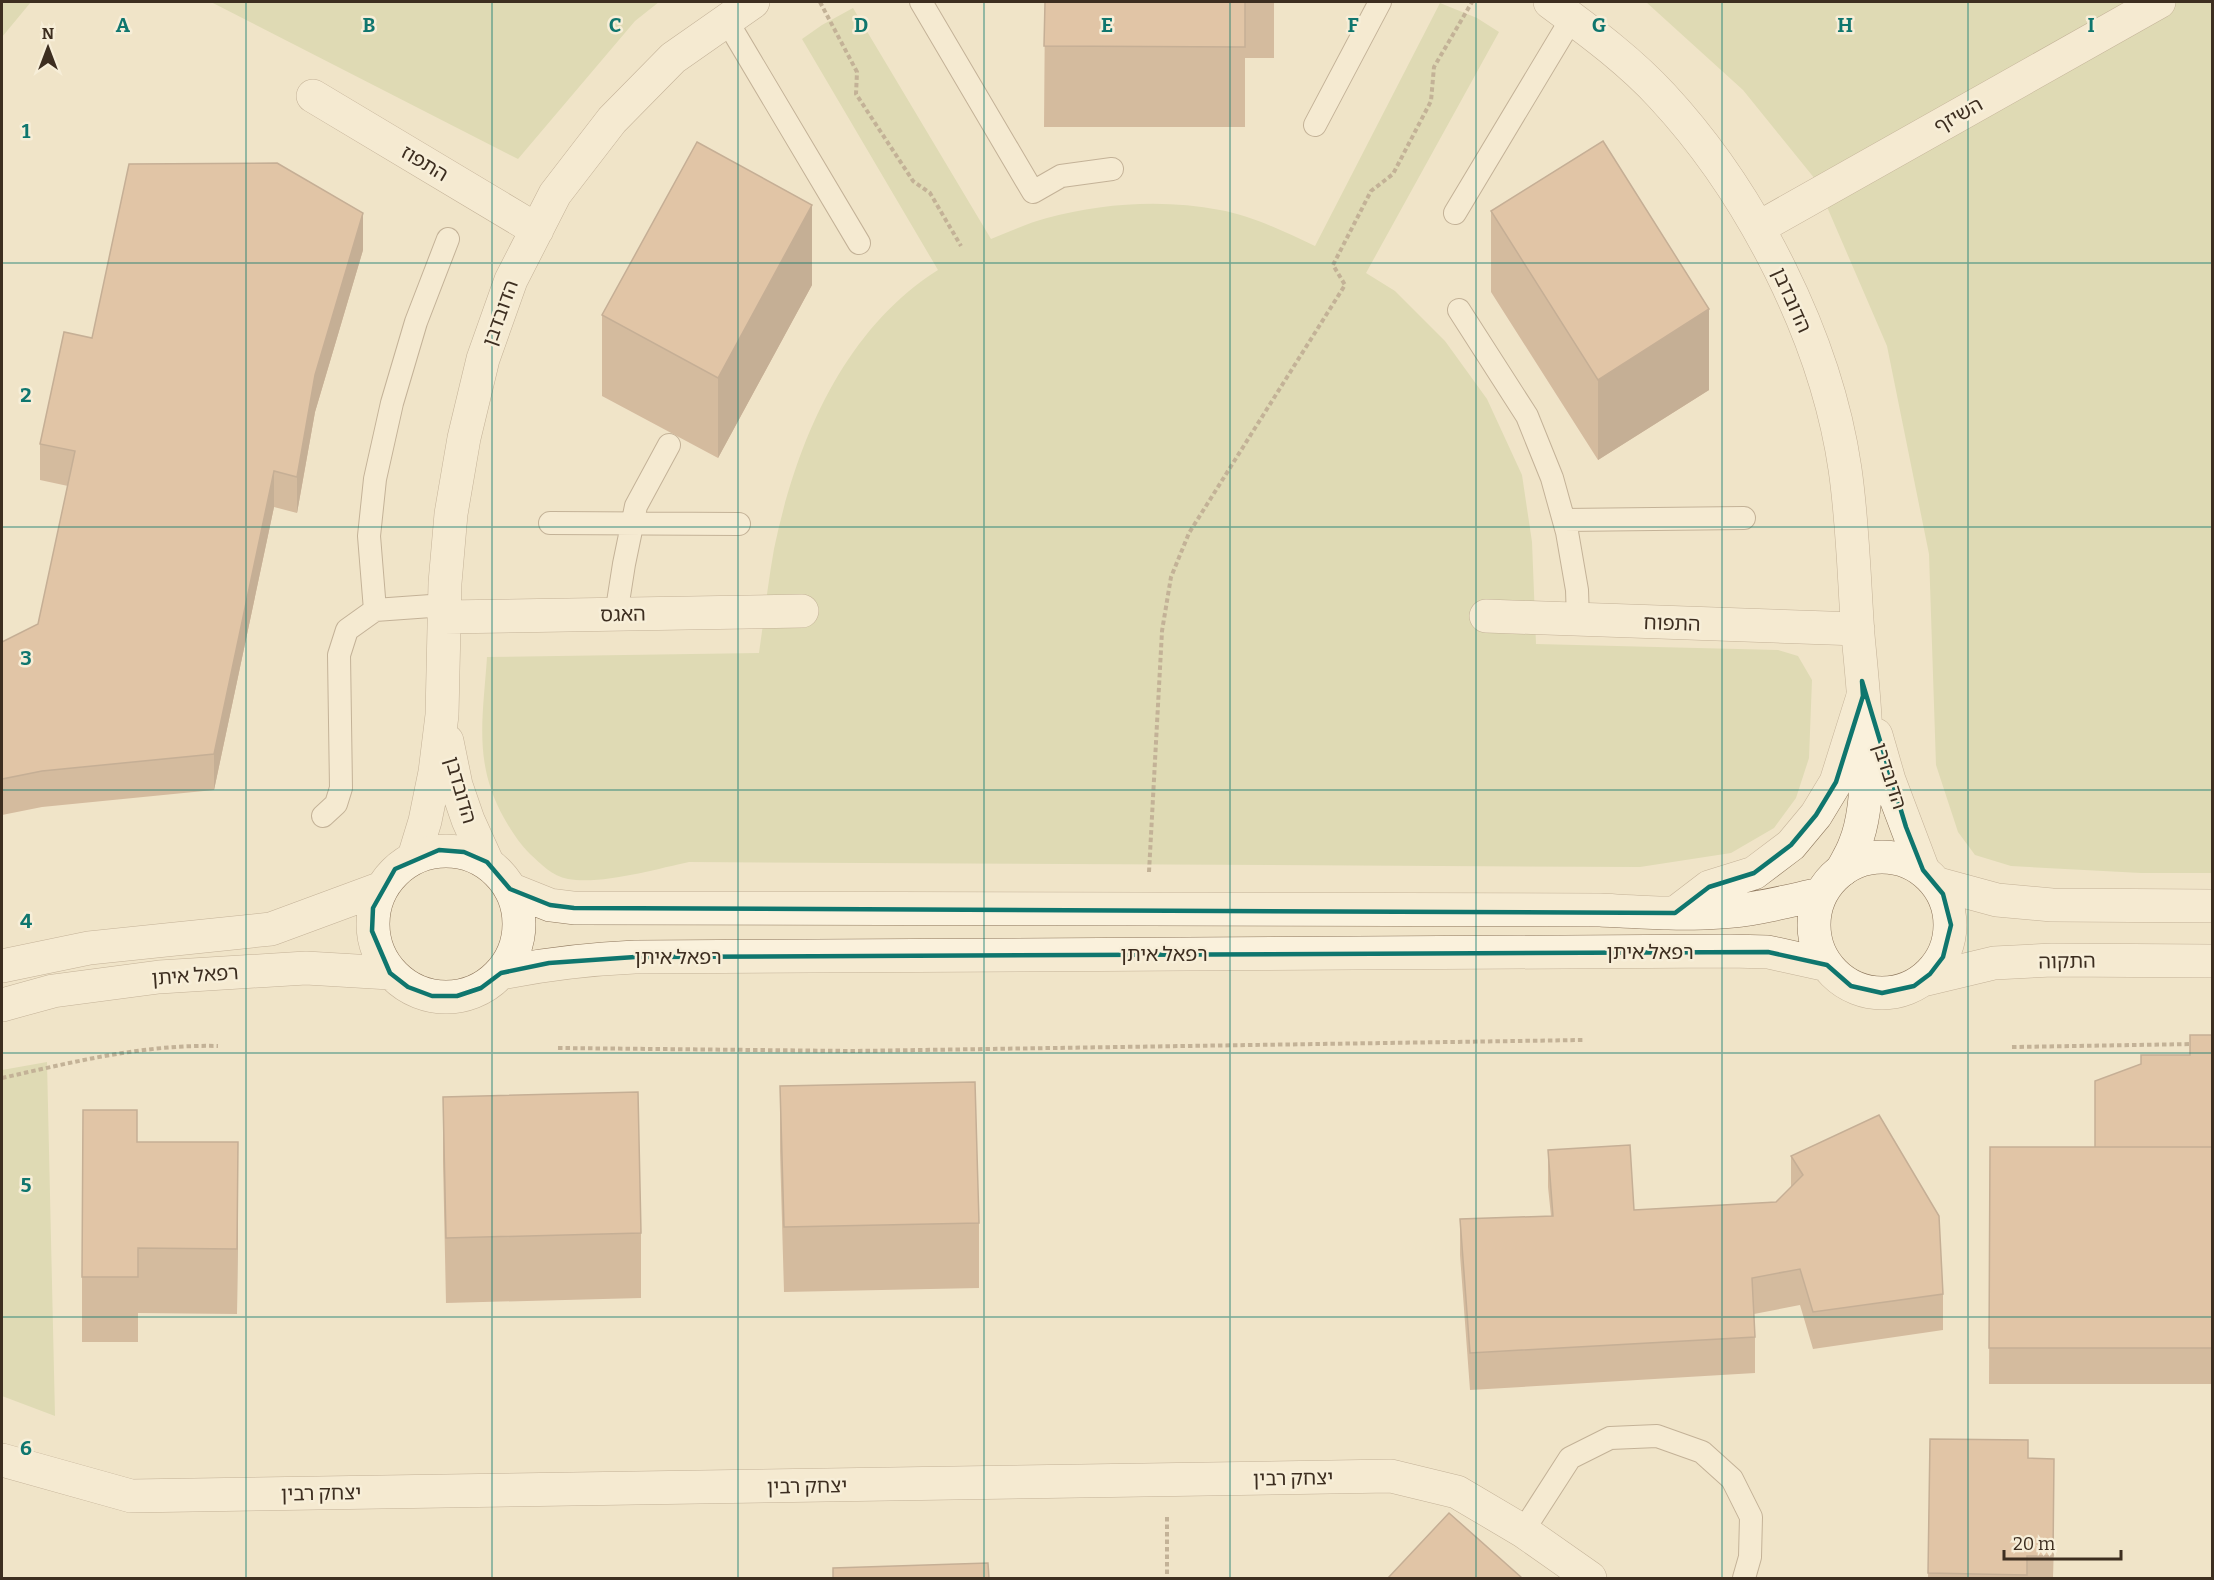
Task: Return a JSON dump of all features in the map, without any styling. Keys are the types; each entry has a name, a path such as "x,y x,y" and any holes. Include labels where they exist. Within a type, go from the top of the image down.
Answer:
{"street":[{"name":"הדובדבן","path":"414,857 425,821 435,772 442,715 444,611 451,514 464,438 483,359 511,280 555,194 612,120 673,58 753,2"},
{"name":"השיזף","path":"1758,228 2159,2"},
{"name":"הדובדבן","path":"1561,10 1600,38 1662,95 1711,153 1749,210 1796,304 1828,391 1845,467 1853,540 1863,688 1866,779 1861,824 1856,843 1832,882"},
{"name":"התפוז","path":"313,96 537,230"},
{"name":"האגס","path":"444,611 616,615 802,611"},
{"name":"התפוח","path":"1486,616 1858,630"},
{"name":"הדובדבן","path":"1863,688 1889,780 1930,877"},
{"path":"1675,913 1709,887 1754,873 1791,845 1816,816 1836,782 1863,688"},
{"name":"הדובדבן","path":"442,715 456,785 468,820 487,862"},
{"path":"439,850 464,852 487,862 505,880 517,902 519,927 514,951 501,973 481,988 457,996 432,996 408,987 390,973 378,953 372,931 373,908 382,888 395,869 414,857 439,850"},
{"path":"1930,877 1943,894 1950,914 1950,936 1943,957 1930,974 1914,986 1893,992 1871,992 1851,986 1834,974 1817,947 1814,925 1832,882 1861,860 1882,857 1904,860 1930,877 1997,900 2052,905 2212,906"},
{"name":"רפאל איתן","path":"510,889 550,905 574,908 1600,910 1675,913 1721,912 1762,906 1832,882"},
{"name":"רפאל איתן","path":"2,966 89,948 271,929 382,888"},
{"name":"רפאל איתן","path":"501,973 589,958 671,957 1730,951 1768,952 1827,965"},
{"name":"התקוה","path":"1923,980 1994,963 2052,960 2212,961"},
{"name":"רפאל איתן","path":"2,1005 53,991 159,977 306,968 390,973"},
{"name":"יצחק רבין","path":"2,1460 131,1496 1390,1476 1457,1492 1523,1531 1590,1578"}],"lane":[{"path":"921,2 1033,192 1061,176 1112,169"},
{"path":"1315,126 1380,2"},
{"path":"1455,213 1561,10"},
{"path":"727,21 859,243"},
{"path":"375,610 369,536 375,479 392,403 416,322 448,239"},
{"path":"1459,309 1527,416 1552,478 1564,520 1577,590 1578,620"},
{"path":"616,615 636,506 669,445"},
{"path":"1564,520 1744,518"},
{"path":"550,523 739,524"},
{"path":"323,816 336,804 341,788 339,655 347,630 375,610 444,611"},
{"path":"1523,1531 1570,1458 1610,1438 1657,1436 1702,1452 1732,1479 1751,1516 1750,1557 1744,1578"}],"path":[{"path":"820,2 857,72 856,94 913,181 930,193 961,246"},
{"path":"1147,909 1162,632 1171,578 1190,533 1345,285 1334,265 1371,190 1393,174 1431,101 1434,67 1472,2"},
{"path":"558,1048 854,1051 1583,1041"},
{"path":"2012,1047 2201,1044"},
{"path":"2,1078 109,1054 218,1046"},
{"path":"1167,1480 1167,1578"}],"highlighted area":[{"path":"1862,681 1906,827 1923,870 1943,894 1951,925 1943,957 1930,974 1914,986 1882,993 1851,986 1827,965 1768,952 635,957 549,963 501,973 481,988 457,996 432,996 408,987 390,973 372,931 373,908 395,869 439,850 464,852 487,862 510,889 550,905 574,908 1675,913 1709,887 1754,873 1791,845 1816,815 1836,782 1863,696"}],"green space":[{"path":"2,2 31,2 2,37"},
{"path":"211,2 659,2 635,21 518,159"},
{"path":"1646,2 2212,2 2212,873 2141,873 2011,866 1975,855 1958,832 1936,765 1929,554 1887,346 1815,179 1743,90"},
{"path":"1440,3 1477,18 1499,32 1366,273 1395,291 1445,341 1487,399 1522,475 1532,542 1536,644 1778,650 1798,656 1812,680 1809,758 1796,798 1774,828 1731,853 1640,867 689,862 628,875 581,880 557,875 526,850 504,818 494,798 484,759 482,720 487,657 759,653 774,549 783,509 811,430 829,392 850,357 875,324 905,295 938,270 802,39 853,8 991,239 1033,222 1089,209 1133,204 1177,204 1245,216 1315,246"},
{"path":"47,1062 55,1416 2,1396 2,1070"}],"building":[{"path":"1045,2 1245,2 1245,47 1044,46"},
{"path":"1603,141 1709,309 1598,380 1491,211"},
{"path":"697,142 812,205 718,378 602,315"},
{"path":"277,163 363,213 315,375 297,477 274,471 214,754 42,771 2,779 2,642 38,624 75,451 40,444 64,332 92,338 129,164"},
{"path":"2190,1035 2212,1035 2212,1147 2095,1147 2095,1081 2141,1064 2141,1055 2190,1055"},
{"path":"975,1082 979,1223 784,1227 780,1086"},
{"path":"638,1092 641,1233 446,1238 443,1097"},
{"path":"83,1110 137,1110 137,1142 238,1142 237,1249 138,1248 138,1277 82,1277"},
{"path":"1879,1115 1939,1216 1943,1294 1813,1312 1800,1269 1752,1278 1755,1337 1470,1353 1460,1219 1553,1216 1548,1150 1630,1145 1634,1210 1776,1202 1803,1175 1791,1156"},
{"path":"1990,1147 2212,1147 2212,1348 1989,1348"},
{"path":"1930,1439 2028,1440 2028,1458 2054,1459 2053,1556 2027,1556 2027,1575 1928,1573"},
{"path":"1449,1513 1522,1578 1388,1578"},
{"path":"988,1563 989,1578 833,1578 833,1568"}]}
